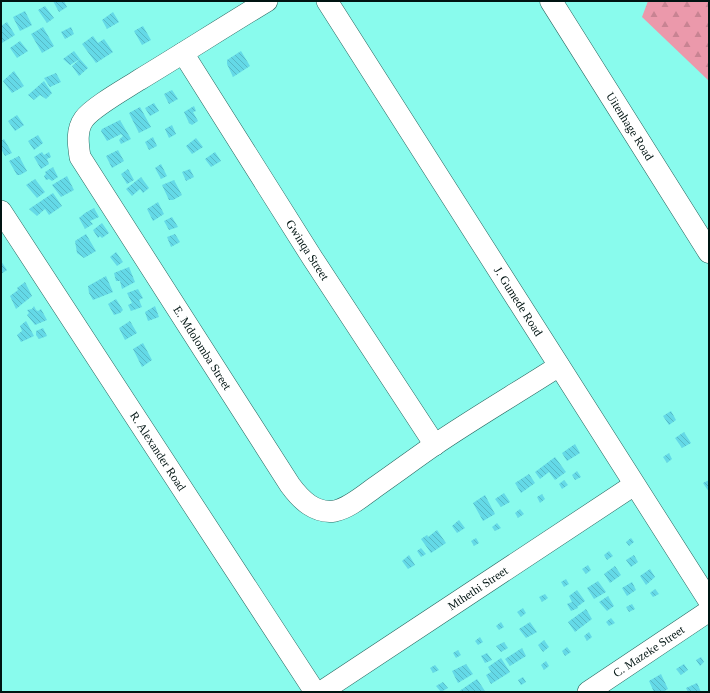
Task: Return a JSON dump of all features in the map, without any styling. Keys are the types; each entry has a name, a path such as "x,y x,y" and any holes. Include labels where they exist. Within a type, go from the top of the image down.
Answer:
{"main road":[{"name":"Uitenhage Road","path":"551,1 709,252"}],"street":[{"name":"E. Mdolomba Street","path":"267,1 117,94 88,114 83,120 78,135 80,157 300,499 318,509 327,511 336,510 359,498 435,445 559,366"},
{"name":"J. Gumede Road","path":"327,1 709,600"},
{"name":"Gwinqa Street","path":"183,53 313,259 435,445"},
{"name":"R. Alexander Road","path":"1,211 315,692"},
{"name":"Mthethi Street","path":"321,692 634,484"},
{"name":"C. Mazeke Street","path":"590,692 709,611"}],"green space":[{"path":"648,1 709,1 709,81 642,17"}],"building":[{"path":"53,1 64,1 67,7 59,12"},
{"path":"45,6 54,18 47,23 38,10"},
{"path":"25,11 32,25 20,31 13,17"},
{"path":"113,12 119,22 107,29 102,20"},
{"path":"7,22 15,35 2,43 1,26"},
{"path":"143,26 151,40 142,45 134,31"},
{"path":"43,27 54,46 42,53 31,34"},
{"path":"71,27 74,34 65,39 61,32"},
{"path":"93,36 98,43 104,39 113,52 96,63 82,44"},
{"path":"20,41 28,51 17,58 10,48"},
{"path":"74,51 80,59 70,65 63,59"},
{"path":"241,51 250,66 233,77 227,64 227,60"},
{"path":"80,59 88,68 79,76 72,66"},
{"path":"14,71 24,86 12,93 3,81"},
{"path":"56,73 61,82 50,87 44,78"},
{"path":"44,81 52,93 46,99 40,95 34,100 28,95"},
{"path":"172,90 178,99 169,104 164,94"},
{"path":"154,103 159,111 150,116 145,108"},
{"path":"194,106 196,111 193,112 198,121 192,125 189,123 184,112"},
{"path":"140,107 151,127 139,133 129,113"},
{"path":"17,115 24,125 15,131 8,121"},
{"path":"120,120 131,139 121,144 119,140 123,136 121,134 107,141 101,131 102,129"},
{"path":"172,125 176,134 169,138 165,129"},
{"path":"38,135 43,143 34,150 28,141"},
{"path":"153,137 157,146 149,150 145,142"},
{"path":"196,138 203,147 192,154 186,146"},
{"path":"4,139 12,153 5,156 1,149 1,141"},
{"path":"118,150 124,161 112,168 106,156"},
{"path":"42,152 44,155 49,152 51,157 47,159 49,164 41,169 34,157"},
{"path":"215,152 221,161 211,167 205,159"},
{"path":"19,156 27,171 17,175 9,161"},
{"path":"161,164 167,176 161,179 155,168"},
{"path":"53,167 58,177 52,181 49,179 46,180 44,176 46,174 45,172"},
{"path":"128,169 134,180 127,184 121,174"},
{"path":"190,169 194,177 186,181 182,172"},
{"path":"67,176 74,190 61,197 52,185"},
{"path":"141,177 149,188 143,193 140,189 132,196 126,189"},
{"path":"35,179 45,192 37,198 26,185"},
{"path":"174,180 182,195 173,200 169,200 162,185"},
{"path":"53,193 62,206 49,215 45,209 37,216 29,209"},
{"path":"158,202 164,214 153,221 147,209"},
{"path":"94,208 99,217 90,221 93,224 85,229 79,218"},
{"path":"172,217 178,227 169,230 164,221"},
{"path":"102,223 109,233 102,238 100,236 98,238 93,230"},
{"path":"86,234 96,251 84,258 77,253 75,241"},
{"path":"175,234 180,242 171,247 167,237"},
{"path":"116,252 123,262 117,266 110,257"},
{"path":"1,261 7,270 1,274"},
{"path":"129,267 135,282 122,289 120,281 116,281 114,273"},
{"path":"106,276 113,292 93,300 89,293 88,286"},
{"path":"25,282 32,296 16,309 10,296"},
{"path":"138,289 143,298 139,300 142,307 131,311 128,305 132,303 127,293"},
{"path":"116,299 123,310 114,315 108,304"},
{"path":"34,306 38,311 41,309 47,320 35,325 27,315 29,313 27,310 32,309"},
{"path":"155,306 159,317 148,321 145,312"},
{"path":"26,321 34,336 21,342 17,335 22,331 20,326"},
{"path":"130,321 137,333 125,340 119,328"},
{"path":"43,328 47,336 39,339 36,335 36,331"},
{"path":"143,343 152,360 142,367 133,349"},
{"path":"671,411 676,420 669,425 663,416"},
{"path":"684,432 691,443 682,448 675,438"},
{"path":"575,444 580,453 567,461 562,453"},
{"path":"669,453 672,459 667,463 663,457"},
{"path":"555,457 566,472 555,480 549,472 540,479 535,472"},
{"path":"577,471 581,477 575,480 572,475"},
{"path":"529,474 535,483 521,493 515,483"},
{"path":"564,480 568,485 562,489 559,484"},
{"path":"709,480 709,492 703,483"},
{"path":"504,493 510,502 501,507 495,499"},
{"path":"542,494 545,499 540,503 537,497"},
{"path":"485,495 495,514 483,521 473,503"},
{"path":"520,509 524,514 518,518 515,513"},
{"path":"459,520 465,528 457,533 452,526"},
{"path":"497,523 501,528 495,531 492,527"},
{"path":"437,530 446,543 431,553 421,539 427,535 428,537"},
{"path":"476,538 479,543 474,546 471,541"},
{"path":"631,538 634,542 629,546 626,542"},
{"path":"421,548 426,554 421,557 417,551"},
{"path":"609,551 613,556 607,560 604,555"},
{"path":"409,555 415,565 408,569 402,561"},
{"path":"634,555 638,562 631,567 626,560"},
{"path":"588,565 591,570 586,574 582,569"},
{"path":"615,566 621,575 610,583 604,574"},
{"path":"650,569 655,577 646,585 640,576"},
{"path":"566,579 569,584 564,587 561,582"},
{"path":"598,581 606,592 594,599 587,588"},
{"path":"632,582 636,590 627,596 622,588"},
{"path":"655,589 659,594 653,597 650,593"},
{"path":"577,590 585,601 577,607 578,608 571,611 567,604 572,602 569,596"},
{"path":"545,594 548,598 542,602 539,597"},
{"path":"608,596 614,606 607,611 599,602"},
{"path":"632,604 635,609 629,612 626,607"},
{"path":"523,608 526,613 521,617 517,612"},
{"path":"586,609 592,619 575,632 568,622"},
{"path":"611,618 615,623 609,626 606,622"},
{"path":"501,622 504,627 499,630 496,626"},
{"path":"530,622 537,632 526,638 519,629"},
{"path":"589,632 592,637 587,641 584,636"},
{"path":"480,637 483,642 478,645 475,641"},
{"path":"544,640 549,647 543,652 538,645"},
{"path":"504,642 508,648 501,652 496,646"},
{"path":"567,647 571,652 565,656 562,651"},
{"path":"522,648 526,656 510,666 505,659"},
{"path":"458,650 461,655 456,658 453,653"},
{"path":"487,653 492,660 485,663 481,656"},
{"path":"701,657 704,662 700,666 696,660"},
{"path":"501,658 510,672 491,684 486,675 491,672 488,667"},
{"path":"546,661 549,666 544,670 541,665"},
{"path":"466,664 473,674 458,683 452,671"},
{"path":"684,664 688,670 681,675 676,669"},
{"path":"435,665 439,670 433,673 430,668"},
{"path":"661,674 668,689 663,692 654,692 649,681"},
{"path":"523,677 526,682 521,685 518,680"},
{"path":"477,679 485,691 458,692"},
{"path":"443,682 448,688 441,692 436,686"},
{"path":"697,683 701,692 688,692 686,688"}]}
